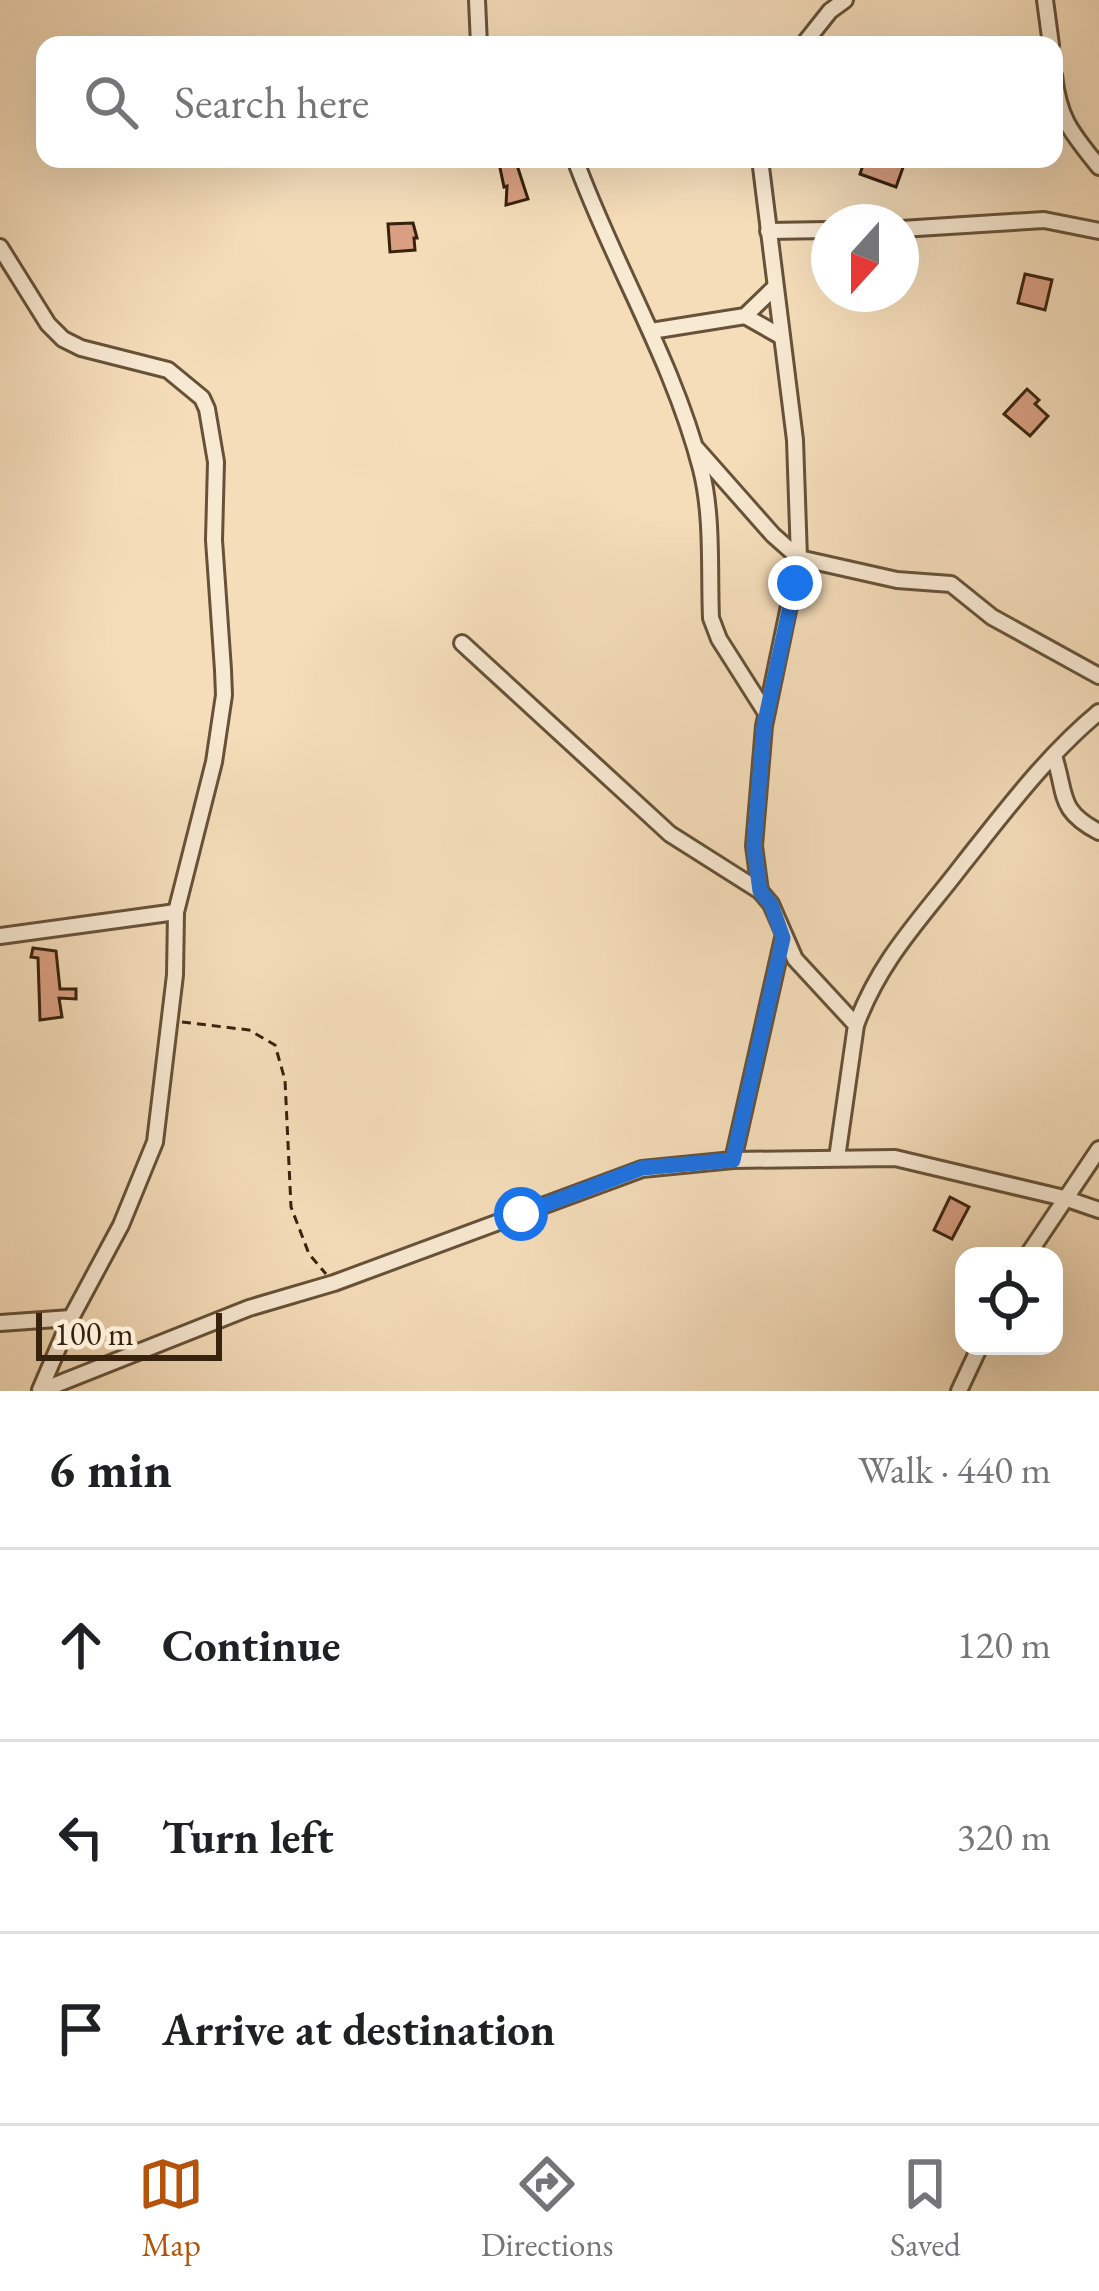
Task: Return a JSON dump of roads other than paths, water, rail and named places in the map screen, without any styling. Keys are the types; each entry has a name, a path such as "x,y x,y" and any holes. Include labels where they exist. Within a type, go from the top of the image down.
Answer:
{"street":[{"path":"477,0 479,36"},
{"path":"809,36 831,5 845,0"},
{"path":"1045,0 1050,36"},
{"path":"1063,118 1099,167"},
{"path":"578,168 651,331 693,445 705,493 711,618 718,639 766,713"},
{"path":"760,891 754,846 766,713 799,558 798,473 761,168"},
{"path":"919,228 1044,220 1099,231"},
{"path":"768,231 811,230"},
{"path":"0,247 48,324 63,339 168,370 202,398 215,462 214,540 224,694 204,812 176,912 170,1016 154,1142 121,1225 71,1318 40,1391"},
{"path":"651,331 745,316 775,287"},
{"path":"745,316 782,337"},
{"path":"693,445 772,535 799,558 897,580 951,584 992,617 1099,676"},
{"path":"463,643 670,834 760,891 771,904 795,959 856,1025"},
{"path":"837,1157 856,1025 866,998 905,932 1054,756 1099,712"},
{"path":"1054,756 1065,805 1079,822 1099,832"},
{"path":"0,936 176,912"},
{"path":"733,1160 783,938"},
{"path":"1034,1247 1099,1149"},
{"path":"40,1391 249,1308 334,1282 642,1168 837,1157 919,1161 1099,1210"},
{"path":"0,1323 71,1318"},
{"path":"959,1391 976,1355"}]}
